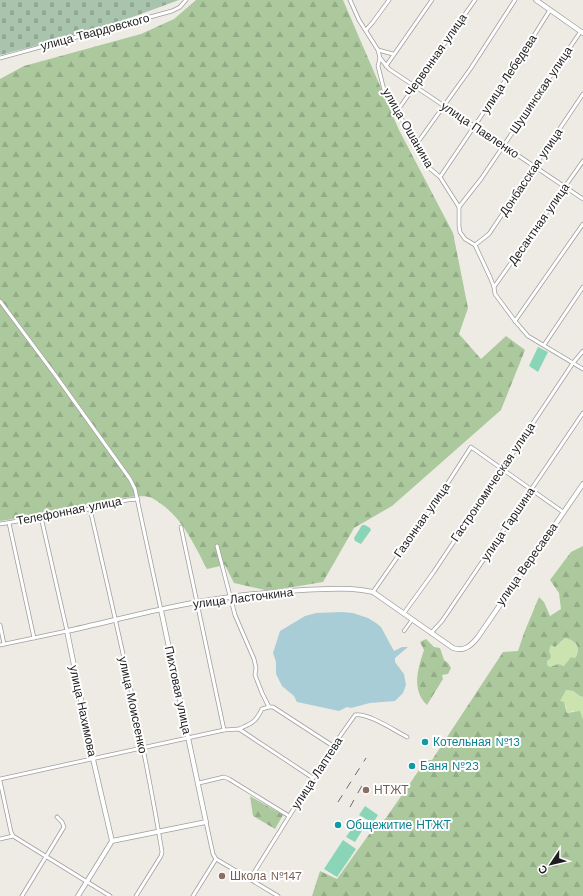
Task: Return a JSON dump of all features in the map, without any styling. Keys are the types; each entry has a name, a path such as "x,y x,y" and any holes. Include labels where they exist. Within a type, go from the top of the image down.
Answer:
{"street":[{"name":"улица Твардовского","path":"0,58 172,11 180,7 186,0"},
{"name":"улица Ошанина","path":"350,0 359,20 378,50 380,58 378,66 384,90 398,111 400,117 418,142 423,159 427,166 440,177 458,208 460,232 465,239 475,246 494,288 495,294 528,336 583,369"},
{"path":"366,30 388,0"},
{"path":"386,66 432,0"},
{"name":"Червонная улица","path":"398,111 475,0"},
{"path":"418,142 471,68 515,0"},
{"path":"536,0 582,32"},
{"name":"улица Лебедева","path":"440,177 513,69 550,10"},
{"name":"Шушинская улица","path":"458,208 481,179 582,32"},
{"path":"378,50 394,54"},
{"name":"улица Павленко","path":"380,58 389,69 583,199"},
{"name":"Донбасская улица","path":"475,246 489,234 583,94"},
{"name":"Десантная улица","path":"494,288 583,160"},
{"path":"515,321 583,224"},
{"path":"544,345 583,287"},
{"name":"Пихтовая улица","path":"0,301 56,376 136,489 206,822 213,854 216,859"},
{"name":"Гастрономическая улица","path":"404,614 573,363 583,351"},
{"name":"улица Гаршина","path":"431,633 442,621 583,413"},
{"name":"Газонная улица","path":"373,592 471,448 502,469"},
{"path":"502,469 563,512"},
{"name":"улица Вересаева","path":"471,645 583,484"},
{"name":"Телефонная улица","path":"0,524 90,509 127,500 138,499"},
{"name":"улица Моисеенко","path":"90,509 142,748 162,852 136,896"},
{"name":"улица Нахимова","path":"41,517 112,841"},
{"path":"9,523 34,638"},
{"path":"181,527 224,730"},
{"path":"217,546 226,574 235,615 254,659 256,675 269,707"},
{"name":"улица Ласточкина","path":"0,645 161,610 230,597 345,588 373,592 453,648 458,650 464,649 471,645"},
{"path":"404,631 412,620"},
{"path":"0,625 4,644"},
{"path":"110,896 14,836 11,832 0,780 224,730 239,729 253,722 257,719 262,709 269,707 273,707 333,746"},
{"name":"улица Лаптева","path":"250,879 333,746 355,715 359,714 368,717 407,737"},
{"path":"239,729 313,778"},
{"path":"199,783 224,777 289,816"},
{"path":"22,896 64,827 62,822 57,817"},
{"path":"78,896 112,841 206,822"},
{"path":"0,839 14,836"},
{"path":"193,896 216,859 278,896"}],"green space":[{"path":"0,0 179,0 100,29 0,55"},
{"path":"196,0 343,0 399,130 453,233 468,308 459,334 481,359 506,336 525,350 501,410 392,506 354,528 323,582 269,591 234,583 225,565 207,569 191,538 178,520 162,504 152,498 144,496 116,499 0,521 0,79 24,66 141,34 174,19"},
{"path":"538,347 548,352 538,372 529,366"},
{"path":"362,525 365,525 371,530 361,544 355,541 354,538"},
{"path":"583,546 583,697 573,691 566,690 560,701 564,702 567,713 580,711 583,720 583,896 312,896 320,871 337,879 370,833 386,818 426,760 432,760 503,652 518,651 539,597 544,602 550,616 561,609 559,593 550,580 571,552","holes":["565,638 577,645 578,651 575,658 571,657 564,666 558,664 550,667 547,665 547,661 551,656 549,651 551,645 555,647"]},
{"path":"565,638 577,645 578,651 575,658 571,657 564,666 558,664 550,667 547,665 547,661 550,659 549,651 551,645 560,643"},
{"path":"426,639 434,647 440,648 444,660 451,668 448,674 442,675 443,679 427,705 422,699 417,686 418,671 424,650 420,642"},
{"path":"566,690 573,691 583,697 583,720 573,711 567,713 566,706 559,702"},
{"path":"250,796 283,815 275,829 253,816"},
{"path":"365,806 378,815 373,823 359,815"},
{"path":"357,821 365,826 355,842 346,837"},
{"path":"343,840 356,849 337,877 324,869"}],"water":[{"path":"316,613 353,613 368,618 376,623 381,627 394,651 402,647 408,647 395,658 395,662 404,674 406,685 403,693 395,701 370,703 351,708 347,707 339,711 297,702 294,696 282,686 276,674 276,662 273,653 280,631 305,616"}],"railway":[{"path":"338,802 366,758"},
{"path":"350,807 364,782"}],"place":[{"name":"Котельная №13","path":"425,742"},
{"name":"Баня №23","path":"412,766"},
{"name":"НТЖТ","path":"366,790"},
{"name":"Общежитие НТЖТ","path":"338,825"},
{"name":"Школа №147","path":"222,876"}]}
